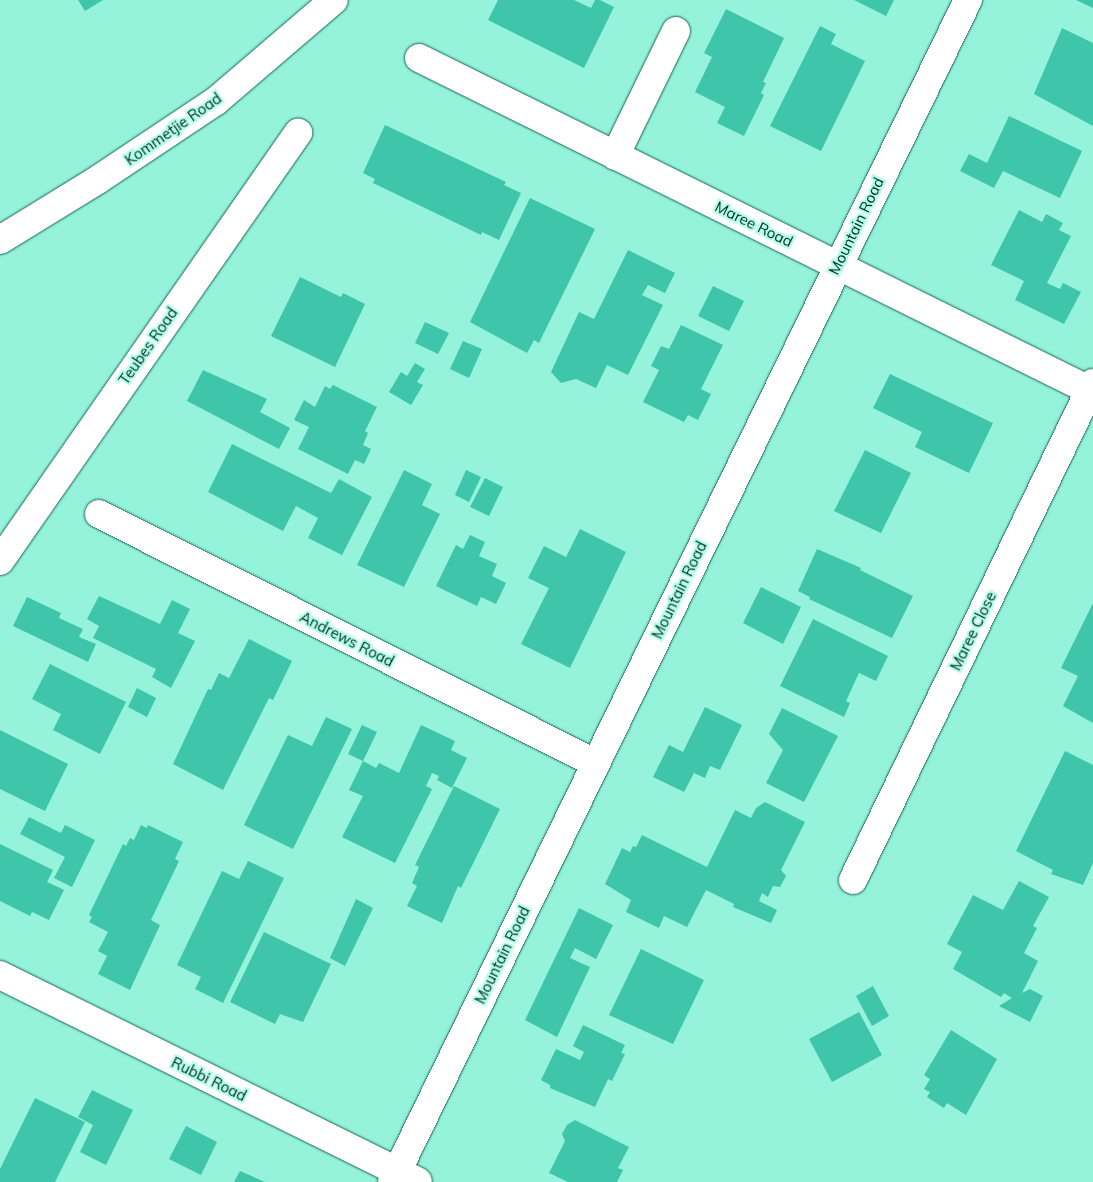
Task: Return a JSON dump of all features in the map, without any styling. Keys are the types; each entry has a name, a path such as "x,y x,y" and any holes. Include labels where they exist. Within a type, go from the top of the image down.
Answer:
{"street":[{"name":"Kommetjie Road","path":"0,240 99,180 216,101 334,0"},
{"name":"Mountain Road","path":"402,1178 595,763 968,0"},
{"path":"616,156 676,31"},
{"name":"Maree Road","path":"419,58 837,266 1091,387"},
{"name":"Teubes Road","path":"0,561 298,133"},
{"name":"Maree Close","path":"853,880 1091,387"},
{"name":"Andrews Road","path":"98,514 595,763"},
{"name":"Rubbi Road","path":"0,975 402,1178"}],"building":[{"path":"78,0 103,0 85,11"},
{"path":"498,0 574,0 591,8 595,0 600,0 614,7 584,68 488,20"},
{"path":"854,0 894,0 886,16"},
{"path":"1076,0 1093,0 1093,8"},
{"path":"726,9 784,38 763,82 766,83 761,93 764,95 744,136 717,123 725,107 695,92 712,57 704,53"},
{"path":"820,26 836,34 831,44 865,61 821,151 770,126"},
{"path":"1062,28 1093,43 1093,126 1034,94"},
{"path":"1009,116 1082,151 1060,198 1003,171 994,188 960,171 969,154 987,163"},
{"path":"385,125 506,182 504,185 521,193 499,240 482,232 481,235 373,183 375,179 363,173"},
{"path":"530,198 595,229 539,343 534,340 527,353 470,322"},
{"path":"1019,210 1042,222 1046,214 1063,223 1059,230 1071,236 1047,283 1060,289 1063,283 1081,292 1064,324 1015,300 1024,281 991,265"},
{"path":"628,250 675,273 665,293 648,285 642,295 663,305 628,375 607,365 596,388 576,379 561,383 551,372 579,312 594,319"},
{"path":"300,277 341,297 343,293 365,304 335,367 271,336"},
{"path":"713,286 744,301 729,331 698,316"},
{"path":"425,322 449,333 438,354 415,343"},
{"path":"681,325 723,345 701,389 711,394 698,420 688,415 684,422 643,402 659,370 651,366 661,346 669,349"},
{"path":"463,341 482,349 469,378 450,369"},
{"path":"415,363 425,369 417,382 423,385 411,405 389,392 401,372 407,376"},
{"path":"203,370 267,399 260,412 290,428 279,449 187,401"},
{"path":"890,374 993,423 969,473 915,447 922,432 873,408"},
{"path":"333,385 377,407 365,431 368,433 363,445 371,449 364,464 355,460 348,474 298,449 309,427 294,420 304,400 315,407 325,386 330,389"},
{"path":"232,444 331,493 339,479 372,497 342,555 308,538 318,518 296,506 283,531 208,492"},
{"path":"865,450 911,473 881,533 834,511"},
{"path":"404,470 432,484 422,505 440,514 404,587 357,565"},
{"path":"466,470 481,477 469,502 455,495"},
{"path":"485,478 503,487 489,516 470,507"},
{"path":"580,529 626,552 570,668 521,644 549,588 528,578 544,546 566,557"},
{"path":"470,535 485,542 479,556 497,564 492,576 506,583 496,604 481,597 477,606 436,586 456,545 463,549"},
{"path":"817,549 861,568 860,570 913,596 892,638 809,599 810,597 798,591"},
{"path":"761,587 801,607 783,644 743,623"},
{"path":"99,596 160,624 172,600 190,609 178,633 195,641 171,688 152,677 156,669 93,638 99,626 87,619"},
{"path":"27,597 61,613 59,618 83,629 79,637 96,644 88,662 13,626"},
{"path":"1093,603 1093,723 1063,706 1078,676 1061,668"},
{"path":"813,619 888,656 876,681 859,673 846,701 850,703 844,717 780,686"},
{"path":"249,639 292,661 273,700 269,698 223,790 173,764 208,689 211,690 219,673 229,678"},
{"path":"50,664 126,702 100,754 53,730 61,714 32,699"},
{"path":"137,688 156,698 147,717 128,707"},
{"path":"705,707 742,725 720,770 710,766 705,778 694,773 684,792 653,777 669,745 683,752"},
{"path":"782,708 838,736 804,802 766,783 783,750 769,734"},
{"path":"326,717 352,729 293,849 244,825 288,735 312,746"},
{"path":"362,725 377,732 363,761 348,754"},
{"path":"421,725 455,741 451,750 467,758 452,788 437,780 439,776 432,773 426,786 432,789 395,863 342,837 363,796 349,790 363,761 376,768 379,763 399,773"},
{"path":"0,730 68,764 45,811 0,789"},
{"path":"1065,751 1093,765 1093,863 1083,885 1051,874 1053,870 1016,851"},
{"path":"454,786 500,809 461,888 458,886 442,923 407,906 417,886 412,883 419,867 415,865"},
{"path":"765,802 805,822 781,870 786,876 780,887 773,886 768,897 762,893 759,901 777,910 771,923 733,907 734,904 706,890 687,927 664,916 659,928 626,912 631,900 605,884 622,848 630,852 633,846 636,847 642,835 707,867 735,810 751,818 756,808"},
{"path":"29,817 61,833 65,825 95,840 72,887 54,878 65,857 20,834"},
{"path":"141,825 147,828 148,825 183,842 175,859 179,861 151,920 160,925 130,990 98,974 107,956 98,951 108,932 89,922 92,917 89,915 123,844 126,846 130,838 134,840"},
{"path":"0,844 53,870 47,882 64,890 49,920 32,912 30,916 0,901"},
{"path":"248,861 284,878 223,1003 195,989 201,977 177,965 222,871 239,879"},
{"path":"1019,881 1049,897 1033,926 1037,928 1024,953 1038,961 1022,993 1030,989 1043,996 1030,1022 999,1006 1012,998 1004,993 1001,997 953,969 962,952 947,944 973,895 1003,910"},
{"path":"356,899 373,908 345,966 330,958"},
{"path":"579,908 613,925 596,959 575,948 570,958 590,967 557,1037 525,1020"},
{"path":"264,932 331,964 303,1022 280,1014 275,1024 230,1002"},
{"path":"641,949 704,980 673,1044 609,1015"},
{"path":"873,986 889,1016 872,1026 856,996"},
{"path":"859,1012 882,1055 832,1082 809,1039"},
{"path":"583,1025 625,1045 621,1053 625,1054 612,1081 608,1079 595,1107 550,1088 550,1085 541,1080 556,1049 580,1060 584,1052 573,1046"},
{"path":"951,1030 997,1059 966,1115 947,1103 944,1108 927,1097 930,1092 924,1089 930,1079 924,1075"},
{"path":"92,1090 133,1110 106,1165 80,1152 93,1125 78,1117"},
{"path":"35,1098 85,1122 55,1182 0,1182 0,1169"},
{"path":"575,1120 629,1147 618,1168 623,1170 617,1182 568,1182 549,1173 565,1141 562,1134 567,1125"},
{"path":"186,1126 217,1142 201,1175 169,1159"},
{"path":"240,1171 265,1182 234,1182"}]}
